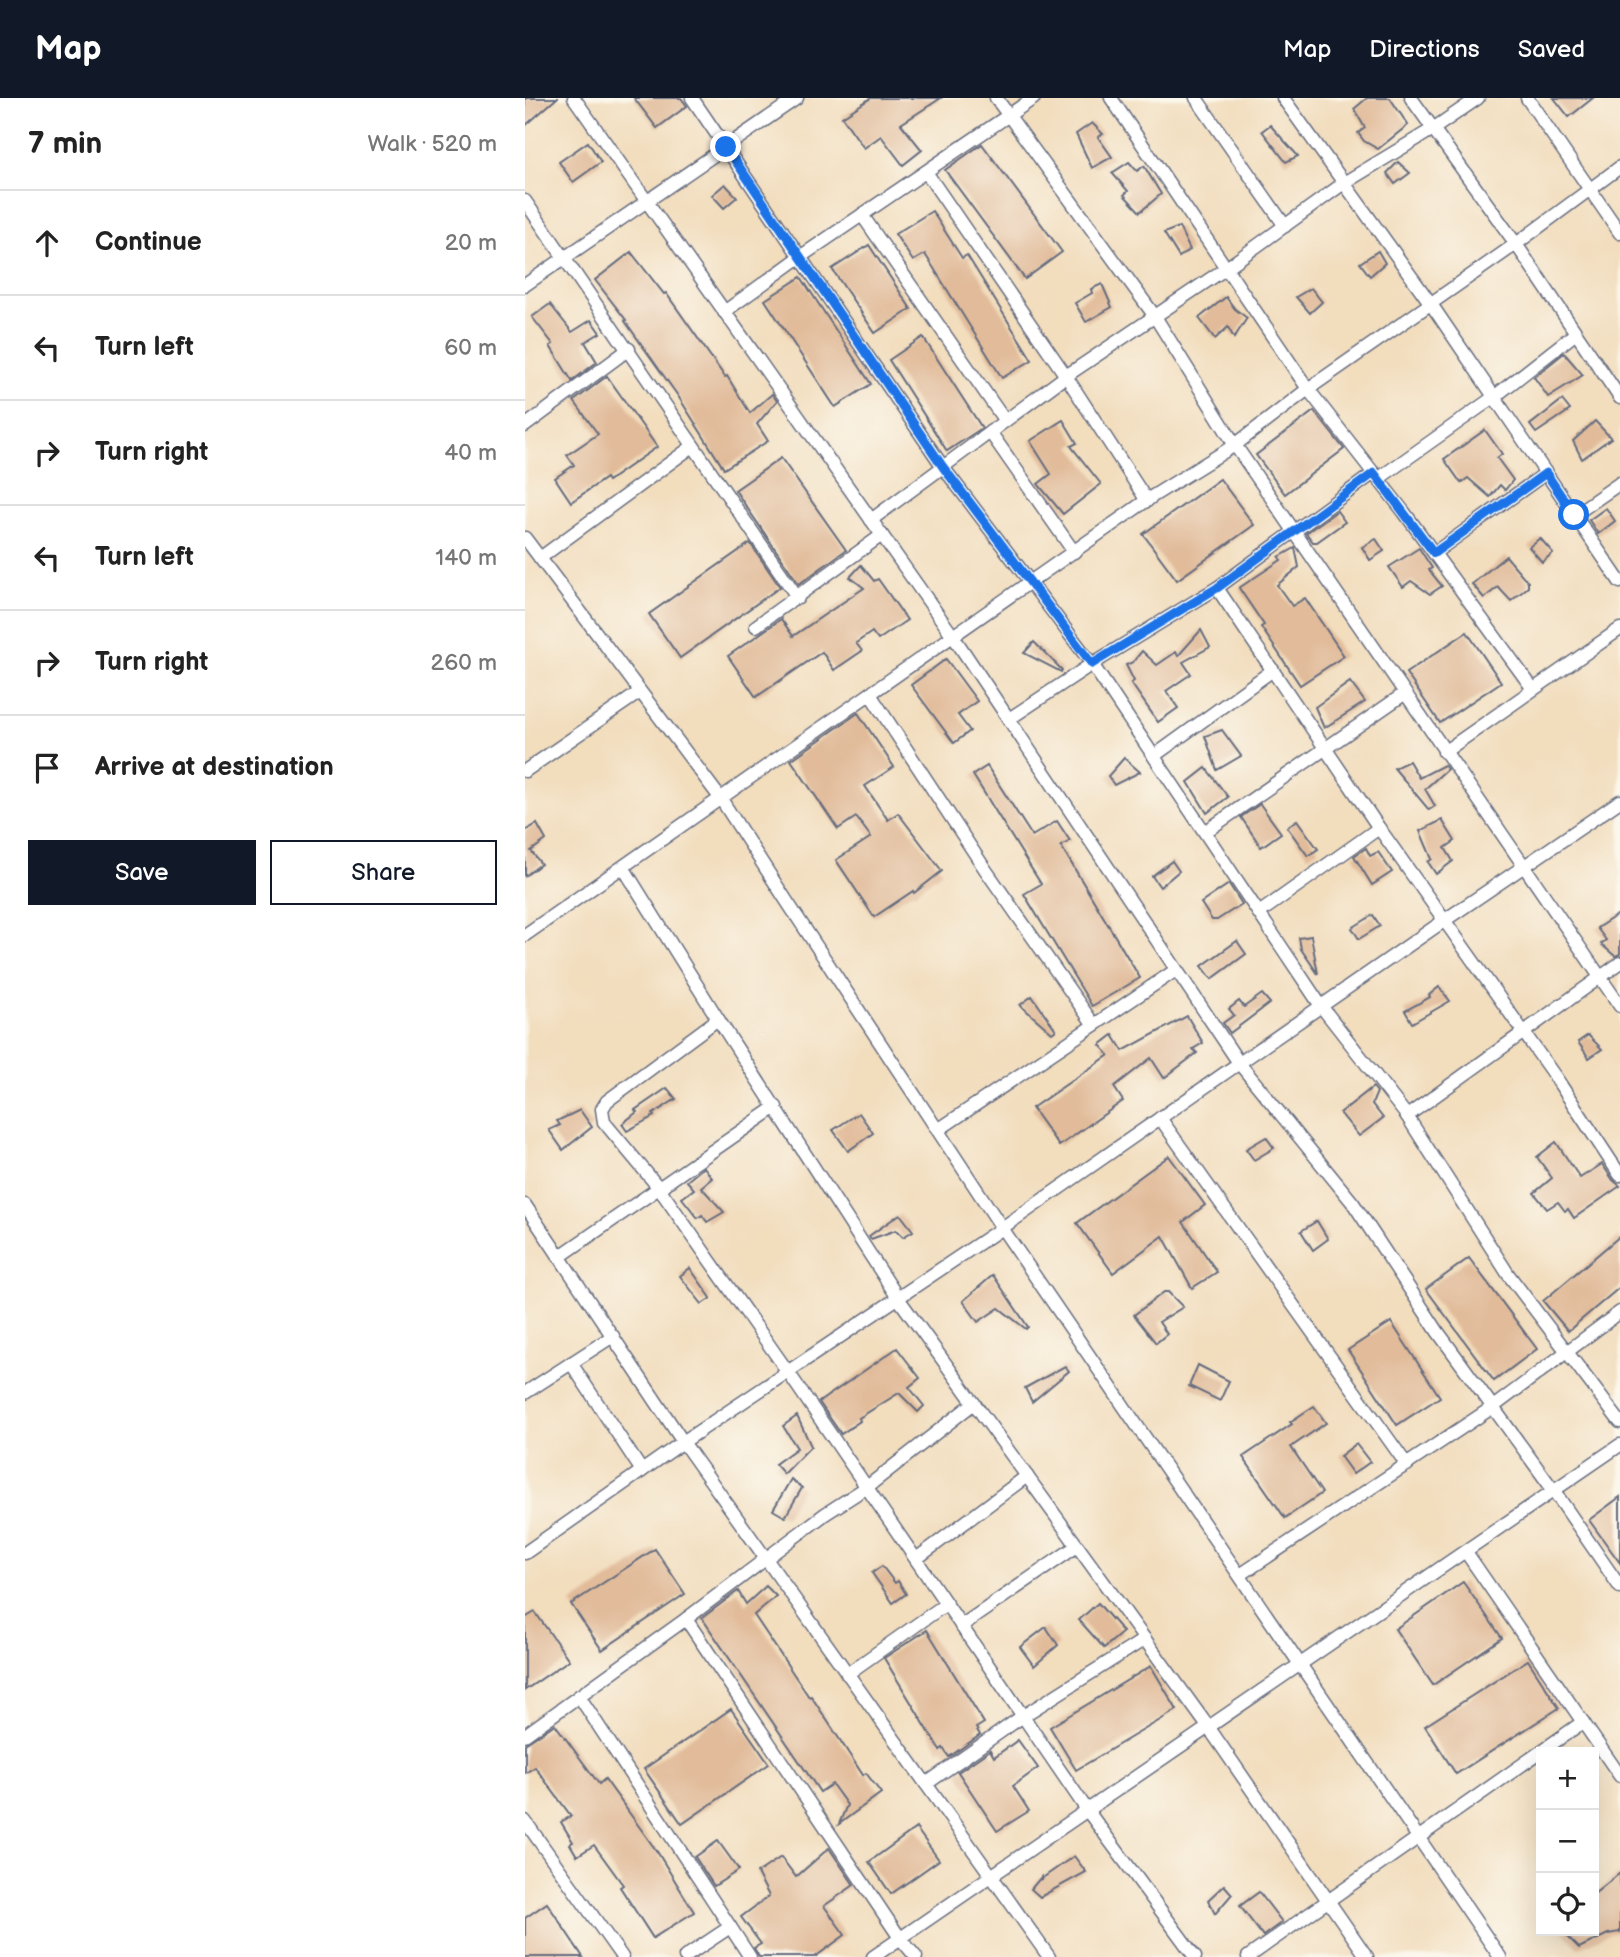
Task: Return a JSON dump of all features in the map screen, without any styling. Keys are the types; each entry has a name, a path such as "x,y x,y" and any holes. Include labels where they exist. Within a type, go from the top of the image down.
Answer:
{"street":[{"path":"574,98 953,636 1239,1063 1353,1203 1438,1332 1620,1587"},
{"path":"692,98 943,467 1092,664 1321,1006 1408,1116 1508,1274 1620,1422"},
{"path":"996,98 1154,315 1293,531 1620,1006"},
{"path":"724,312 1034,98"},
{"path":"1111,98 1308,389 1434,553 1533,689"},
{"path":"1196,98 1285,226"},
{"path":"1283,98 1431,304 1620,582"},
{"path":"1411,98 1516,244 1620,398"},
{"path":"871,520 1066,376 1225,269 1344,183 1478,98"},
{"path":"1527,98 1620,233"},
{"path":"525,285 726,147 788,100"},
{"path":"525,935 1147,501 1235,444 1620,167"},
{"path":"926,172 1066,376 1147,501"},
{"path":"525,201 798,598"},
{"path":"862,215 1005,421"},
{"path":"1009,719 1092,664 1217,588 1293,531 1494,397 1576,333"},
{"path":"525,426 629,349"},
{"path":"990,432 1074,552"},
{"path":"540,558 693,446"},
{"path":"1434,553 1546,473"},
{"path":"1574,515 1620,483"},
{"path":"756,626 882,536"},
{"path":"525,538 721,799 1002,1228 1500,1957"},
{"path":"1217,588 1380,828 1524,1031 1620,1175"},
{"path":"1444,752 1620,629"},
{"path":"1154,755 1273,670"},
{"path":"525,771 640,692"},
{"path":"870,694 985,869 1094,1025"},
{"path":"1205,832 1404,694"},
{"path":"525,1553 683,1442 1002,1228 1620,801"},
{"path":"1259,913 1380,828"},
{"path":"623,867 898,1298 1209,1728 1367,1957"},
{"path":"1408,1116 1620,963"},
{"path":"937,1130 1176,970"},
{"path":"718,1019 607,1101 602,1110 604,1122 659,1188 1087,1810 1195,1957"},
{"path":"559,1257 776,1107"},
{"path":"1160,1118 1408,1465"},
{"path":"525,1205 683,1442 1049,1957"},
{"path":"1240,1575 1493,1407 1620,1312"},
{"path":"527,1388 613,1336"},
{"path":"571,1363 642,1471"},
{"path":"525,1735 767,1560 825,1514 867,1487 974,1403"},
{"path":"873,1957 1620,1445"},
{"path":"916,1559 1027,1476"},
{"path":"961,1626 1077,1546"},
{"path":"1466,1552 1620,1776"},
{"path":"847,1674 946,1604"},
{"path":"686,1619 900,1938 916,1957"},
{"path":"926,1784 1023,1716 1145,1639"},
{"path":"579,1696 750,1957"},
{"path":"1248,1957 1583,1722"},
{"path":"525,1821 622,1957"},
{"path":"685,1957 730,1927"}],"building":[{"path":"525,98 557,98 525,126"},
{"path":"634,98 681,98 687,106 657,128"},
{"path":"871,98 941,98 901,124 922,150 903,165 881,136 864,148 842,117"},
{"path":"1367,98 1390,98 1408,125 1378,149 1364,141 1358,133 1365,128 1354,109"},
{"path":"1554,98 1593,98 1569,117"},
{"path":"1092,123 1103,134 1098,137 1112,157 1092,168 1076,134"},
{"path":"1270,125 1298,156 1286,162 1262,131"},
{"path":"588,142 601,162 573,182 559,162"},
{"path":"982,144 1062,252 1025,279 945,170"},
{"path":"1129,162 1137,171 1144,166 1161,194 1140,212 1124,195 1128,191 1112,173"},
{"path":"1398,162 1410,173 1395,184 1387,173"},
{"path":"725,184 737,197 724,208 712,195"},
{"path":"932,211 962,258 967,255 1032,360 1002,378 925,254 913,261 895,234"},
{"path":"1179,227 1190,250 1179,257 1164,233"},
{"path":"869,245 911,309 875,333 832,269"},
{"path":"1378,251 1385,263 1370,276 1360,263"},
{"path":"631,252 664,294 666,293 725,377 727,376 750,413 772,394 777,401 757,424 768,441 724,469 678,396 595,280"},
{"path":"801,277 871,384 835,407 765,300"},
{"path":"1102,284 1112,307 1086,322 1075,303 1092,293 1091,289"},
{"path":"1311,288 1322,302 1310,313 1296,297"},
{"path":"1226,297 1235,309 1247,318 1234,338 1228,327 1215,339 1199,318"},
{"path":"550,304 572,332 591,320 600,333 585,342 597,362 572,381 550,346 553,344 532,317"},
{"path":"923,337 982,428 947,451 889,360"},
{"path":"1564,353 1583,375 1548,397 1534,377"},
{"path":"607,376 657,447 608,481 606,478 571,502 555,478 574,465 567,455 598,434 574,401"},
{"path":"1562,400 1570,410 1536,433 1530,425"},
{"path":"1314,411 1344,449 1285,494 1256,455"},
{"path":"1063,420 1077,443 1071,446 1101,484 1063,514 1038,484 1051,474 1030,441"},
{"path":"1595,421 1611,438 1582,459 1573,441"},
{"path":"1485,430 1502,454 1497,458 1513,480 1505,490 1500,485 1490,497 1468,478 1461,483 1444,459"},
{"path":"781,458 846,550 799,584 735,490"},
{"path":"1220,479 1254,525 1177,580 1143,534"},
{"path":"1606,508 1615,521 1598,534 1589,520"},
{"path":"1337,511 1345,522 1317,542 1313,542 1306,533"},
{"path":"1540,538 1553,553 1542,562 1529,547"},
{"path":"1376,539 1384,551 1370,560 1362,547"},
{"path":"750,543 780,587 680,658 649,614"},
{"path":"1295,548 1299,567 1277,585 1292,606 1305,598 1344,656 1300,685 1261,627 1264,625 1239,588"},
{"path":"1419,548 1432,568 1429,570 1442,586 1430,594 1411,581 1403,587 1389,567"},
{"path":"1506,556 1528,582 1528,587 1511,601 1498,587 1484,598 1472,584"},
{"path":"861,565 874,581 878,579 907,620 878,640 872,632 856,643 862,651 834,670 822,652 756,697 728,656 781,619 793,636 864,588 850,577"},
{"path":"1201,630 1210,647 1183,662 1191,674 1166,691 1178,708 1158,722 1131,683 1134,681 1126,665 1133,662 1142,651 1157,665 1176,652 1178,656"},
{"path":"1467,632 1501,682 1440,723 1406,673"},
{"path":"1034,642 1062,670 1061,672 1024,653"},
{"path":"946,659 977,701 958,715 970,731 954,743 911,685"},
{"path":"1350,682 1365,702 1324,728 1315,707"},
{"path":"858,713 894,767 865,786 888,820 898,813 942,871 914,893 913,891 874,917 836,860 871,837 856,817 838,829 791,760"},
{"path":"1222,730 1241,756 1217,770 1205,736"},
{"path":"1124,758 1140,772 1114,785 1108,776"},
{"path":"1409,761 1419,778 1444,765 1447,769 1425,789 1435,806 1429,810 1394,768"},
{"path":"987,766 1032,836 1057,821 1070,841 1061,846 1140,978 1092,1006 1024,894 1041,884 973,775"},
{"path":"1206,768 1228,797 1207,813 1188,782"},
{"path":"1260,804 1281,833 1261,847 1241,817"},
{"path":"1297,820 1318,849 1308,856 1287,827"},
{"path":"1442,820 1455,841 1445,848 1453,861 1436,874 1428,862 1432,859 1420,831"},
{"path":"537,824 546,840 531,851 541,864 525,876 525,831"},
{"path":"1366,848 1370,856 1378,852 1392,872 1372,885 1354,856"},
{"path":"1172,861 1179,871 1160,887 1152,876"},
{"path":"1229,884 1242,904 1217,920 1212,920 1201,903"},
{"path":"1620,913 1620,954 1615,956 1601,944 1606,940 1597,928"},
{"path":"1373,915 1380,926 1359,939 1352,928"},
{"path":"1311,936 1318,974 1301,949 1299,938"},
{"path":"1237,941 1246,954 1212,979 1202,966"},
{"path":"1439,987 1450,1001 1412,1023 1405,1011 1430,997"},
{"path":"1262,994 1270,1003 1230,1033 1223,1023 1234,1015 1229,1009 1239,1001 1244,1007"},
{"path":"1032,996 1056,1030 1052,1033 1020,1005"},
{"path":"1187,1016 1203,1043 1193,1049 1197,1053 1164,1078 1151,1058 1114,1087 1123,1101 1059,1146 1032,1108 1109,1055 1100,1045 1113,1035 1123,1051"},
{"path":"1588,1035 1602,1049 1589,1058 1578,1042"},
{"path":"1373,1087 1377,1092 1372,1104 1383,1118 1359,1136 1340,1113"},
{"path":"667,1088 676,1099 653,1114 654,1116 627,1131 622,1124 637,1112 635,1110"},
{"path":"580,1110 592,1127 563,1150 549,1130 560,1125 557,1121"},
{"path":"859,1113 873,1133 848,1151 833,1130"},
{"path":"1266,1137 1274,1148 1254,1160 1246,1149"},
{"path":"1556,1142 1580,1178 1602,1164 1620,1186 1574,1218 1568,1209 1565,1211 1558,1202 1547,1209 1534,1193 1552,1178 1537,1157"},
{"path":"1169,1156 1205,1205 1183,1222 1217,1272 1192,1288 1163,1236 1113,1273 1077,1223"},
{"path":"704,1167 712,1178 701,1187 724,1212 707,1222 702,1215 698,1218 682,1198 694,1189 687,1181"},
{"path":"900,1214 913,1231 903,1237 896,1230 871,1239 869,1236"},
{"path":"1317,1221 1328,1239 1313,1250 1301,1231"},
{"path":"1620,1236 1620,1287 1568,1331 1543,1301"},
{"path":"1469,1258 1537,1349 1494,1381 1426,1289"},
{"path":"690,1268 711,1298 702,1304 680,1276"},
{"path":"993,1275 1028,1327 1026,1329 999,1308 978,1322 963,1301"},
{"path":"1164,1292 1168,1292 1183,1307 1159,1322 1167,1334 1156,1343 1134,1315"},
{"path":"1391,1322 1440,1397 1397,1425 1348,1350"},
{"path":"897,1348 920,1378 909,1387 924,1406 918,1412 899,1393 859,1418 860,1421 841,1434 819,1402"},
{"path":"1198,1365 1229,1381 1220,1401 1189,1386"},
{"path":"1065,1366 1069,1371 1032,1402 1025,1388"},
{"path":"1314,1406 1326,1423 1291,1447 1322,1493 1285,1518 1243,1457"},
{"path":"797,1416 811,1446 784,1474 775,1464 797,1448 783,1426"},
{"path":"1356,1444 1370,1462 1353,1474 1340,1456"},
{"path":"791,1479 802,1488 785,1517 773,1510"},
{"path":"1620,1497 1620,1563 1589,1520"},
{"path":"655,1549 685,1594 602,1650 571,1604"},
{"path":"882,1566 895,1583 898,1581 906,1594 893,1603 872,1573"},
{"path":"1463,1582 1502,1638 1433,1685 1395,1629"},
{"path":"766,1586 776,1596 754,1615 863,1775 866,1773 881,1793 839,1824 847,1805 832,1784 820,1792 702,1618 738,1591 746,1604"},
{"path":"1098,1603 1123,1632 1104,1648 1079,1620"},
{"path":"535,1612 569,1660 525,1690 525,1618"},
{"path":"1046,1627 1058,1645 1034,1666 1020,1647"},
{"path":"927,1630 984,1723 976,1728 980,1735 949,1757 943,1748 940,1750 884,1658"},
{"path":"1528,1660 1559,1708 1456,1774 1425,1726"},
{"path":"1151,1666 1177,1710 1076,1770 1050,1727"},
{"path":"731,1709 769,1764 682,1824 644,1769"},
{"path":"555,1724 599,1784 605,1779 658,1853 694,1912 653,1938 620,1887 623,1885 594,1845 577,1856 570,1844 573,1842 561,1822 571,1816 535,1767 525,1773 525,1744"},
{"path":"1018,1740 1038,1768 1013,1786 1029,1811 997,1831 958,1772 990,1750 994,1757"},
{"path":"916,1828 939,1860 891,1894 869,1862"},
{"path":"718,1841 739,1870 714,1886 695,1857"},
{"path":"829,1848 854,1885 824,1906 845,1935 815,1957 759,1957 754,1948 761,1944 741,1917 769,1896 757,1873 781,1857 796,1877"},
{"path":"1074,1856 1086,1872 1040,1897 1031,1889 1041,1877"},
{"path":"1620,1873 1620,1932 1608,1934 1579,1948 1567,1936 1599,1936 1599,1890"},
{"path":"1224,1885 1232,1894 1215,1914 1208,1900"},
{"path":"1259,1892 1282,1922 1263,1936 1240,1906"},
{"path":"547,1903 583,1957 525,1957 525,1918"}],"route":[{"path":"726,147 943,467 1092,664 1217,588 1374,473 1434,553 1546,473 1574,515"}]}
